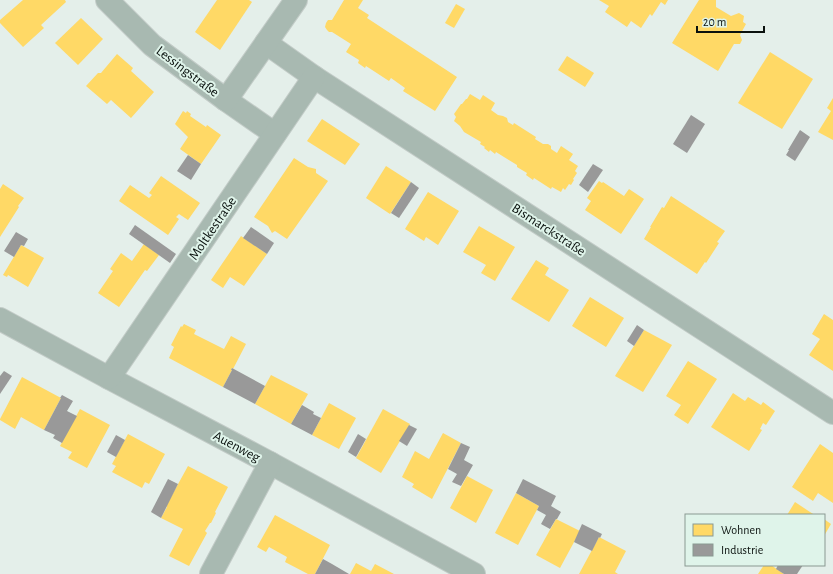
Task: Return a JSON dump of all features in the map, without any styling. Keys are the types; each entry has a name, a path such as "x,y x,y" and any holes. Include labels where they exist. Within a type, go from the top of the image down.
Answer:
{"street":[{"name":"Lessingstraße","path":"107,0 152,45 275,134"},
{"path":"226,100 296,0"},
{"name":"Bismarckstraße","path":"266,43 314,77 833,413"},
{"name":"Moltkestraße","path":"108,378 314,77"},
{"name":"Auenweg","path":"0,319 474,574"},
{"path":"211,574 270,463"}],"building: Wohnen":[{"path":"23,0 65,0 66,2 41,25 44,28 23,47 0,23 0,20"},
{"path":"217,0 249,0 252,2 220,50 195,32"},
{"path":"344,0 363,0 358,8 369,15 367,18 457,77 435,111 403,91 405,88 391,78 389,81 366,66 365,68 358,63 359,60 346,52 351,44 327,30 325,27 326,23 328,20 332,20"},
{"path":"599,0 668,0 665,5 661,2 652,16 650,14 641,28 631,21 627,27 605,12 609,6"},
{"path":"699,0 716,0 716,7 731,16 739,13 744,16 743,22 746,24 740,35 742,40 740,44 734,44 718,71 672,43"},
{"path":"456,4 465,9 454,28 445,23"},
{"path":"81,18 103,39 78,65 55,43"},
{"path":"770,52 813,79 782,129 738,103"},
{"path":"117,54 133,68 131,71 154,92 131,118 111,100 107,104 86,86 98,73 101,73"},
{"path":"567,56 594,73 585,87 558,70"},
{"path":"470,94 480,100 483,95 495,103 491,110 498,115 507,118 508,122 513,125 514,123 536,137 535,139 543,144 548,144 551,146 551,149 557,153 561,146 573,154 569,160 578,166 575,171 577,173 571,185 569,184 565,190 563,188 561,192 552,187 551,189 534,178 533,180 526,175 527,173 517,167 517,165 496,152 495,154 490,150 489,152 480,144 481,142 464,132 454,121 456,117 454,114"},
{"path":"833,98 833,140 818,132 831,111 827,108"},
{"path":"183,111 186,113 187,111 191,114 190,116 206,127 207,125 221,135 201,164 180,149 188,137 175,124"},
{"path":"322,119 360,144 345,165 307,141"},
{"path":"294,158 308,167 316,169 316,173 328,181 287,239 275,231 272,233 268,226 254,217"},
{"path":"386,166 411,182 390,214 366,198"},
{"path":"161,176 200,203 188,220 179,214 176,217 179,219 168,235 119,201 130,185 149,198 152,195 149,193"},
{"path":"599,181 602,183 603,182 624,196 629,189 644,199 621,234 585,210 591,201 587,198"},
{"path":"3,184 24,198 0,237 0,189"},
{"path":"428,192 459,211 438,245 426,237 424,241 405,229"},
{"path":"671,196 725,231 717,242 719,243 706,263 705,262 697,274 644,239 662,207 664,208"},
{"path":"479,226 515,247 495,281 481,273 486,265 463,252"},
{"path":"241,236 267,254 244,286 230,277 223,288 211,280"},
{"path":"144,244 159,255 147,271 145,270 119,307 98,293 113,271 110,269 121,253 132,261"},
{"path":"21,245 44,258 28,287 8,275 7,277 3,275"},
{"path":"536,260 549,268 545,275 569,290 549,322 511,299"},
{"path":"590,297 624,318 606,347 572,326"},
{"path":"824,314 833,320 833,371 809,355 820,339 812,334"},
{"path":"184,324 196,330 194,334 224,349 231,336 246,344 223,387 169,358 174,347 171,345 181,326 182,327"},
{"path":"644,330 672,345 643,392 615,376"},
{"path":"688,361 717,379 688,424 674,415 681,405 666,396"},
{"path":"271,375 308,394 291,424 255,404"},
{"path":"22,377 61,398 44,430 21,417 15,429 0,420"},
{"path":"733,393 745,401 748,397 761,405 763,402 775,411 766,425 763,423 760,429 762,430 749,451 711,427"},
{"path":"329,403 356,418 339,449 312,435"},
{"path":"80,409 110,425 87,468 68,458 72,452 60,446"},
{"path":"383,409 410,424 381,473 356,458"},
{"path":"443,433 461,443 432,499 412,487 414,484 402,477 415,451 429,459"},
{"path":"128,434 165,454 149,484 145,482 142,488 112,472 116,466 112,464"},
{"path":"820,444 833,453 833,503 818,493 813,501 792,487"},
{"path":"188,466 228,487 211,523 205,531 207,533 189,566 169,556 183,529 161,518"},
{"path":"467,476 493,490 476,523 450,508"},
{"path":"516,493 539,506 518,545 495,533"},
{"path":"795,502 813,514 788,514"},
{"path":"275,515 330,545 315,574 308,574 285,562 287,557 269,547 266,552 257,547"},
{"path":"556,519 580,531 560,568 536,555"},
{"path":"825,520 831,524 825,534"},
{"path":"599,537 626,551 615,572 618,574 579,574"},
{"path":"356,563 371,571 375,564 394,574 350,574"},
{"path":"763,566 772,566 784,574 758,574"}],"building: Industrie":[{"path":"691,115 705,124 687,153 673,144"},
{"path":"800,130 810,137 795,161 786,155"},
{"path":"188,155 201,164 191,180 177,171"},
{"path":"593,164 603,170 588,192 579,185"},
{"path":"411,182 419,188 399,218 391,213"},
{"path":"135,225 176,254 170,263 129,234"},
{"path":"251,227 274,243 267,254 243,238"},
{"path":"16,232 28,239 24,246 21,245 14,257 4,251"},
{"path":"637,325 644,330 634,346 627,341"},
{"path":"232,368 265,386 255,404 223,387"},
{"path":"4,371 12,376 0,394 0,376"},
{"path":"62,395 73,401 67,411 77,416 62,443 53,438 55,435 44,430"},
{"path":"302,405 314,412 313,414 321,418 312,435 291,424"},
{"path":"409,425 417,429 407,446 399,441"},
{"path":"358,434 366,439 356,457 348,452"},
{"path":"116,435 125,440 116,457 107,452"},
{"path":"461,443 470,447 464,460 473,465 461,486 452,482 457,474 448,469"},
{"path":"168,479 178,484 161,518 151,512"},
{"path":"523,479 556,496 551,506 561,512 550,529 541,524 546,515 537,510 539,506 516,493"},
{"path":"582,524 602,534 592,551 574,542"},
{"path":"323,559 332,564 349,574 315,574"},
{"path":"778,566 802,566 797,574 784,574 776,569"}]}
